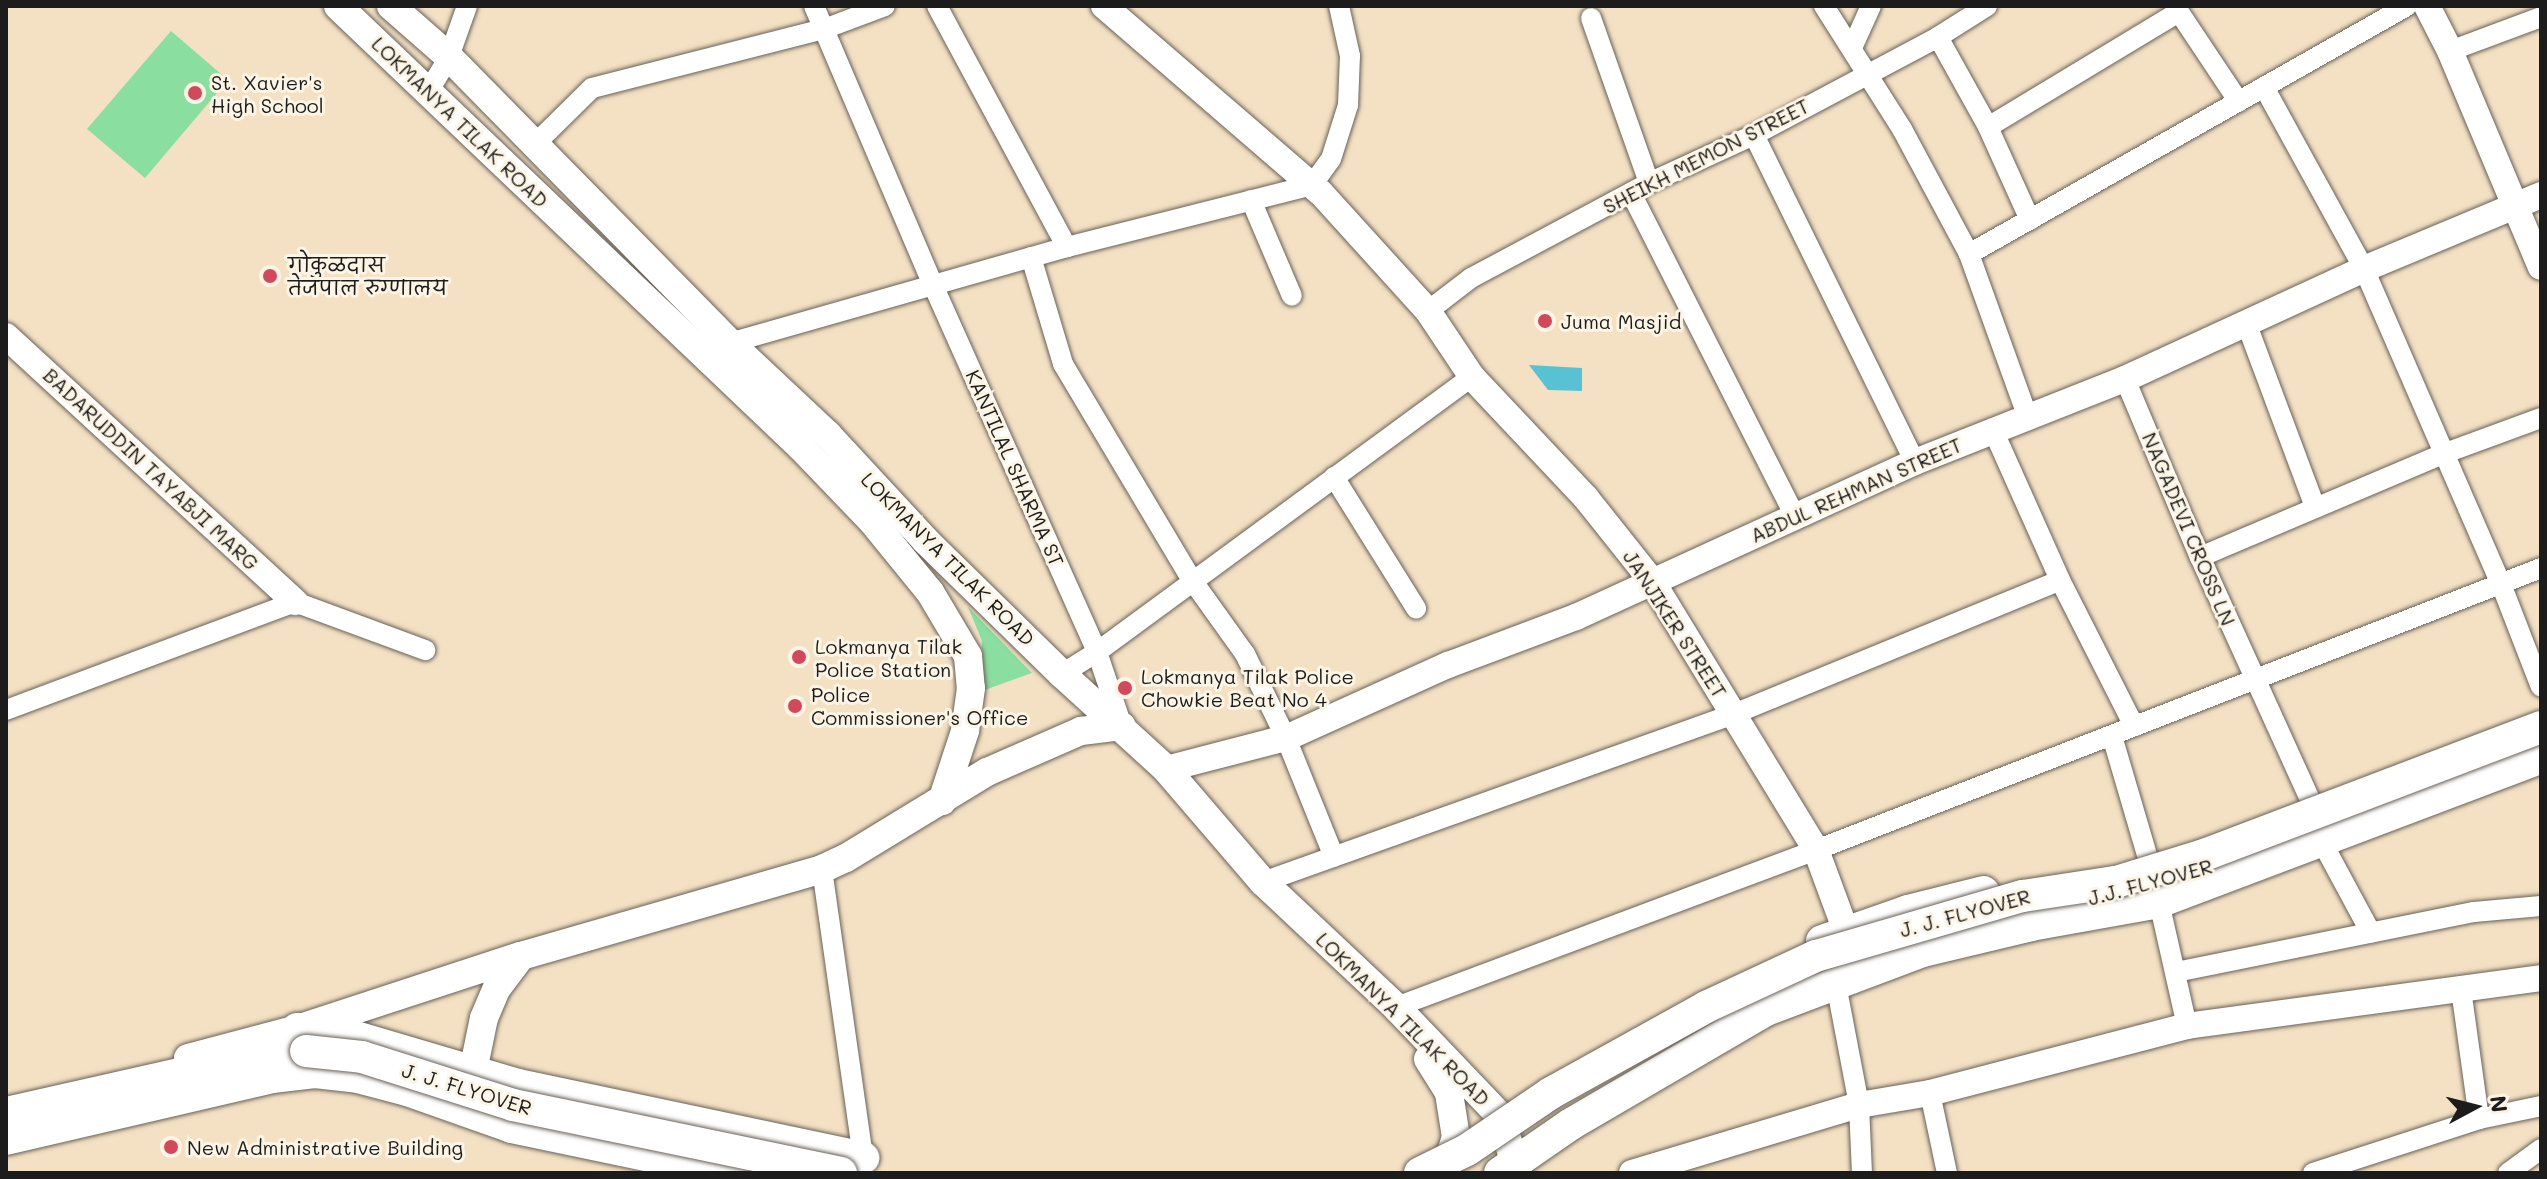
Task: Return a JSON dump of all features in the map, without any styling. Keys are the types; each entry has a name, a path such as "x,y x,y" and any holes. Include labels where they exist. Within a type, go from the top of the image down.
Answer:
{"main road":[{"name":"LOKMANYA TILAK ROAD","path":"338,6 801,447 872,521 930,592 968,656 971,688 965,731 942,801"},
{"name":"LOKMANYA TILAK ROAD","path":"391,6 449,57 730,343 828,435 904,519 1062,674 1166,769 1263,882 1396,1007 1500,1116"},
{"path":"1456,1137 1500,1116 1688,1007 1846,931 2021,883 2110,869 2148,858 2179,855 2541,716"},
{"path":"301,1040 521,956 822,869 987,772 1081,731 1122,726"},
{"name":"J. J. FLYOVER","path":"1420,1173 1467,1150 1551,1093 1706,1007 1816,956 2023,896 2116,882 2204,855 2541,727"},
{"name":"J.J. FLYOVER","path":"1465,1173 1708,1022 1758,994 1821,967 1919,935 2027,909 2120,894 2209,868 2541,738"},
{"path":"1500,1116 1511,1169 1571,1124 1766,1010 1923,951 2031,925 2159,902 2541,758"},
{"path":"512,1127 482,1101 473,1071 484,1018 497,988 521,956"},
{"path":"1396,1007 1449,1093 1456,1137 1444,1173"},
{"path":"301,1040 365,1038 518,1085 852,1165"},
{"name":"J. J. FLYOVER","path":"96,1105 149,1084 251,1058 301,1040 513,1105 852,1165"},
{"path":"6,1113 96,1105 315,1072 358,1077 407,1090 512,1127 733,1173"},
{"path":"6,1139 96,1105"}],"street":[{"path":"428,92 449,57 467,6"},
{"name":"KANTILAL SHARMA ST","path":"814,6 933,285 1097,652 1122,726"},
{"path":"534,145 592,88 824,29 885,6"},
{"path":"937,6 1067,247"},
{"name":"JANJIKER STREET","path":"1104,6 1312,185 1428,311 1472,377 1586,498 1652,581 1816,850 1846,931"},
{"path":"730,343 1067,247 1312,185 1331,159 1348,105 1350,56 1339,6"},
{"path":"1824,6 1852,48 1864,74 1902,129 1969,254 2027,415"},
{"path":"1852,48 1871,6"},
{"name":"SHEIKH MEMON STREET","path":"1428,311 1471,278 1640,188 1754,135 1938,37 1987,6"},
{"path":"1969,254 2407,6"},
{"path":"2427,6 2450,51 2541,267"},
{"path":"1988,127 2177,9 2239,102"},
{"path":"2450,51 2541,17"},
{"path":"1591,18 1640,188 1795,516"},
{"path":"1938,37 1988,127 2030,220"},
{"path":"2264,87 2364,269 2501,584 2541,687"},
{"path":"1754,135 1915,462"},
{"name":"ABDUL REHMAN STREET","path":"1166,769 1286,738 1448,665 1576,617 1915,462 2027,415 2125,379 2364,269 2541,195"},
{"path":"1251,200 1292,296"},
{"path":"1031,257 1063,364 1192,580 1245,654 1286,738 1334,857"},
{"path":"2247,325 2315,507"},
{"name":"BADARUDDIN TAYABJI MARG","path":"6,336 295,602"},
{"path":"1062,674 1097,652 1472,377"},
{"name":"NAGADEVI CROSS LN","path":"2125,379 2200,557 2312,804"},
{"path":"2200,557 2443,454 2541,418"},
{"path":"1993,430 2060,580 2134,726"},
{"path":"1334,477 1416,608"},
{"path":"1396,1007 1816,850 2541,568"},
{"path":"1263,882 1734,714 2060,580"},
{"path":"6,710 295,602 425,650"},
{"path":"2112,736 2148,858"},
{"path":"2322,842 2371,933"},
{"path":"822,869 852,1165"},
{"path":"2159,902 2187,1026"},
{"path":"2176,972 2474,912 2541,906"},
{"path":"1846,931 1836,984 1859,1105 1862,1173"},
{"path":"1632,1173 1859,1105 1930,1093 2187,1026 2541,978"},
{"path":"2461,989 2479,1119"},
{"path":"1930,1093 1947,1173"},
{"path":"2313,1173 2479,1119 2541,1106"},
{"path":"2518,1170 2541,1149"}],"green space":[{"path":"171,31 228,80 145,178 87,129"},
{"path":"968,607 1032,673 979,692 982,641"}],"water":[{"path":"1529,365 1582,368 1582,391 1548,390"}],"place":[{"name":"St. Xavier's High School","path":"195,93"},
{"name":"गोकुळदास तेजपाल रुग्णालय","path":"270,276"},
{"name":"Juma Masjid","path":"1545,321"},
{"name":"Lokmanya Tilak Police Station","path":"799,657"},
{"name":"Lokmanya Tilak Police Chowkie Beat No 4","path":"1125,688"},
{"name":"Police Commissioner's Office","path":"795,706"},
{"name":"New Administrative Building","path":"171,1147"}]}
